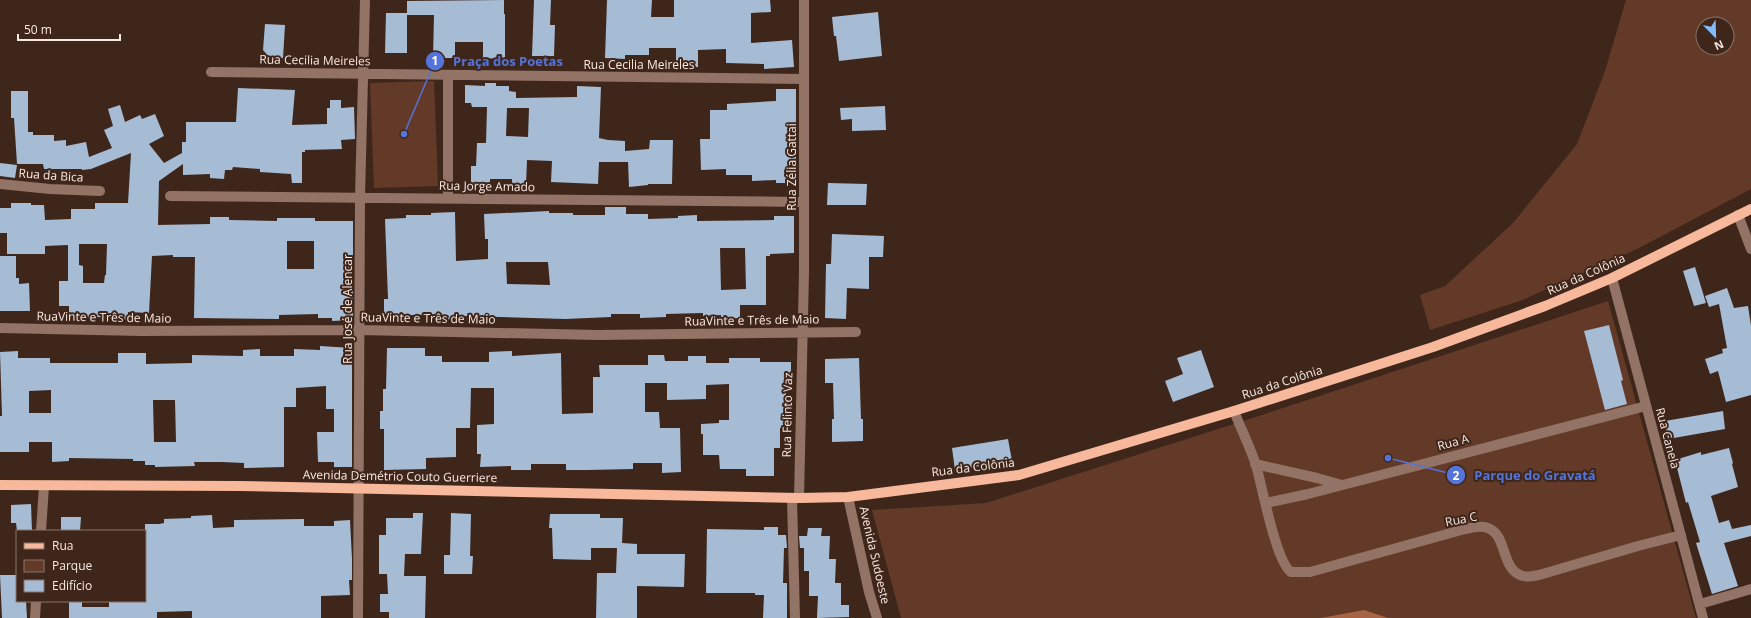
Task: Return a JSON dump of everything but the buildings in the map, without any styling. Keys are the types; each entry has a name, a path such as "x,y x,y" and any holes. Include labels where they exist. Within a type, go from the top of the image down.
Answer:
{"main road":[{"name":"Rua da Colônia","path":"795,498 848,498 1019,475 1234,411 1433,347 1545,306 1612,278 1751,208"},
{"name":"Avenida Demétrio Couto Guerriere","path":"0,485 239,486 795,498"}],"street":[{"name":"Rua José de Alencar","path":"358,618 360,197 365,0"},
{"name":"Rua Zélia Gattai","path":"802,333 804,272 804,0"},
{"name":"Rua Cecilia Meireles","path":"210,72 804,79"},
{"path":"448,76 448,198"},
{"name":"Rua da Bica","path":"0,184 50,189 100,191"},
{"name":"Rua Jorge Amado","path":"170,196 804,202"},
{"path":"1738,215 1751,249"},
{"name":"Rua Canela","path":"1612,278 1703,618"},
{"name":"RuaVinte e Três de Maio","path":"0,328 142,331 360,330 598,335 856,332"},
{"name":"Rua Felinto Vaz","path":"795,618 795,498 802,333"},
{"name":"Rua A","path":"1266,503 1285,500 1646,406"},
{"path":"1234,411 1255,464 1266,503"},
{"path":"1255,464 1342,485"},
{"path":"42,530 44,486"},
{"name":"Avenida Sudoeste","path":"848,498 876,618"},
{"name":"Rua C","path":"1266,503 1284,565 1291,572 1310,572 1465,529 1482,527 1488,528 1495,534 1516,573 1529,577 1539,576 1681,535"},
{"path":"1700,604 1751,589"},
{"path":"35,618 36,602"}],"green space":[{"path":"1626,0 1751,0 1751,189 1637,249 1520,301 1430,330 1420,295 1445,286 1513,223 1577,144 1605,71"},
{"path":"434,81 438,186 374,188 370,83"},
{"path":"1608,301 1696,618 901,618 872,510 986,503 1265,414"}],"shaded area":[{"path":"1364,610 1388,618 1321,618"}],"place":[{"name":"Praça dos Poetas","path":"404,134"},
{"name":"Parque do Gravatá","path":"1388,458"}]}
